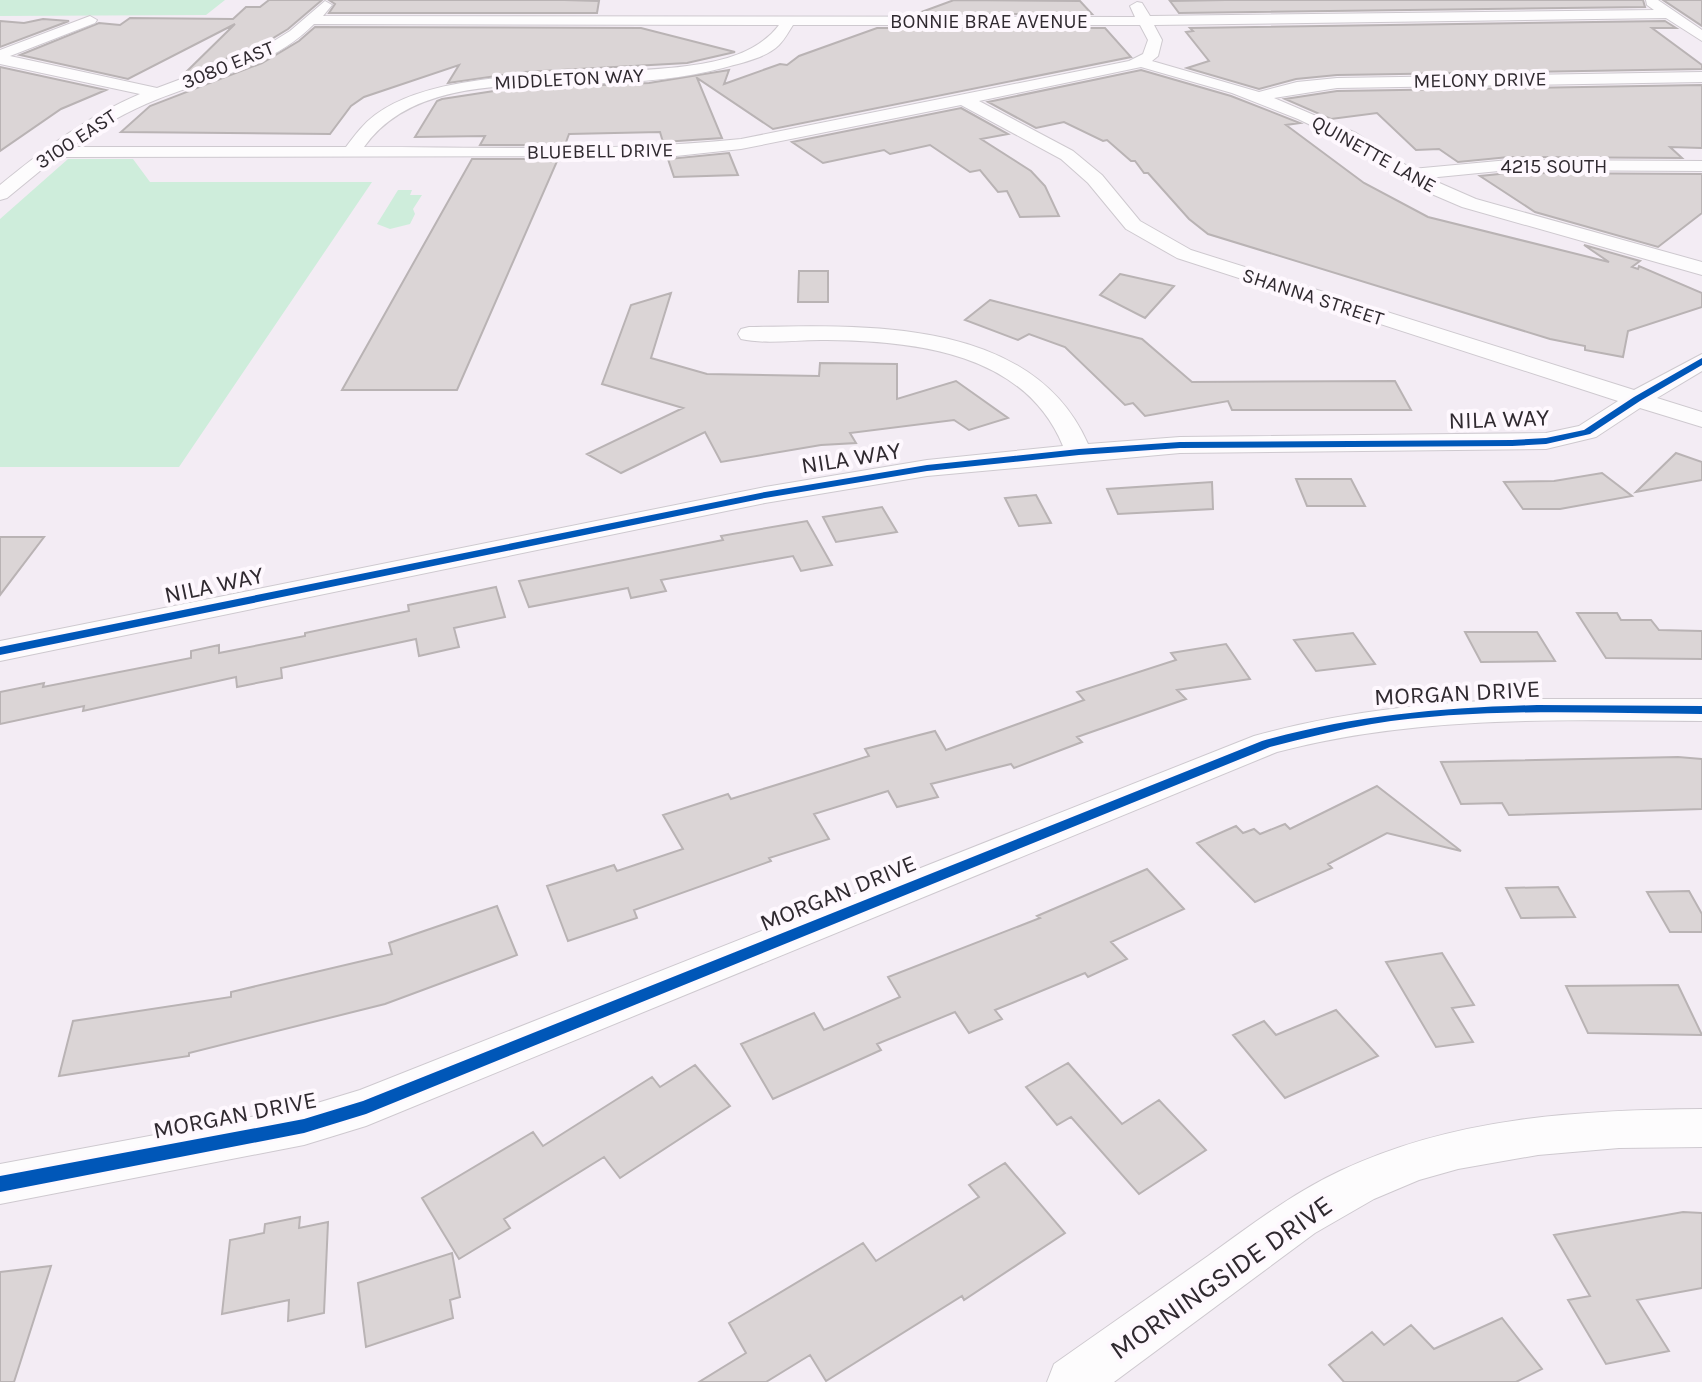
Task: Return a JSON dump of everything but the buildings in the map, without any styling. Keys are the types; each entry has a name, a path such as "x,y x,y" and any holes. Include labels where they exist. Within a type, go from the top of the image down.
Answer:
{"street":[{"name":"3080 EAST","path":"158,93 250,60 286,41 330,0"},
{"path":"1134,0 1155,40 1153,52 1139,62"},
{"path":"1650,0 1702,37"},
{"name":"BONNIE BRAE AVENUE","path":"310,20 1145,21 1669,14"},
{"path":"0,57 90,20"},
{"name":"MIDDLETON WAY","path":"352,152 376,122 396,109 423,98 500,83 647,75 715,66 745,58 775,44 784,36 789,21"},
{"path":"0,57 158,93"},
{"name":"BLUEBELL DRIVE","path":"51,152 685,150 786,137 1116,70 1139,62"},
{"name":"QUINETTE LANE","path":"1139,62 1259,97 1350,137 1407,175 1488,210 1702,269"},
{"name":"MELONY DRIVE","path":"1259,97 1297,87 1337,83 1702,77"},
{"name":"3100 EAST","path":"0,194 90,125 158,93"},
{"name":"SHANNA STREET","path":"965,100 1067,155 1095,179 1133,225 1174,250 1702,420"},
{"name":"4215 SOUTH","path":"1407,175 1509,165 1702,166"},
{"path":"749,334 864,333 919,340 969,354 1012,373 1044,396 1066,422 1079,452"},
{"name":"NILA WAY","path":"0,651 825,484 927,468 1079,452 1225,444 1546,441 1587,432 1702,361"},
{"name":"MORGAN DRIVE","path":"0,1184 304,1126 366,1107 1266,744 1298,734 1342,724 1432,711 1702,710"},
{"name":"MORNINGSIDE DRIVE","path":"1072,1382 1302,1215 1378,1175 1468,1147 1547,1132 1605,1128 1702,1128"}],"green space":[{"path":"0,0 225,0 206,15 0,16"},
{"path":"68,159 133,159 150,182 372,182 179,467 0,467 0,219"},
{"path":"398,190 412,190 410,195 422,195 413,209 415,214 410,224 390,229 377,224"}],"cycle path":[{"path":"0,651 765,495 927,468 1180,445 1546,441 1587,432 1702,361"},
{"path":"0,1184 304,1126 366,1107 1266,744 1319,730 1428,714 1537,709 1702,710"}]}
